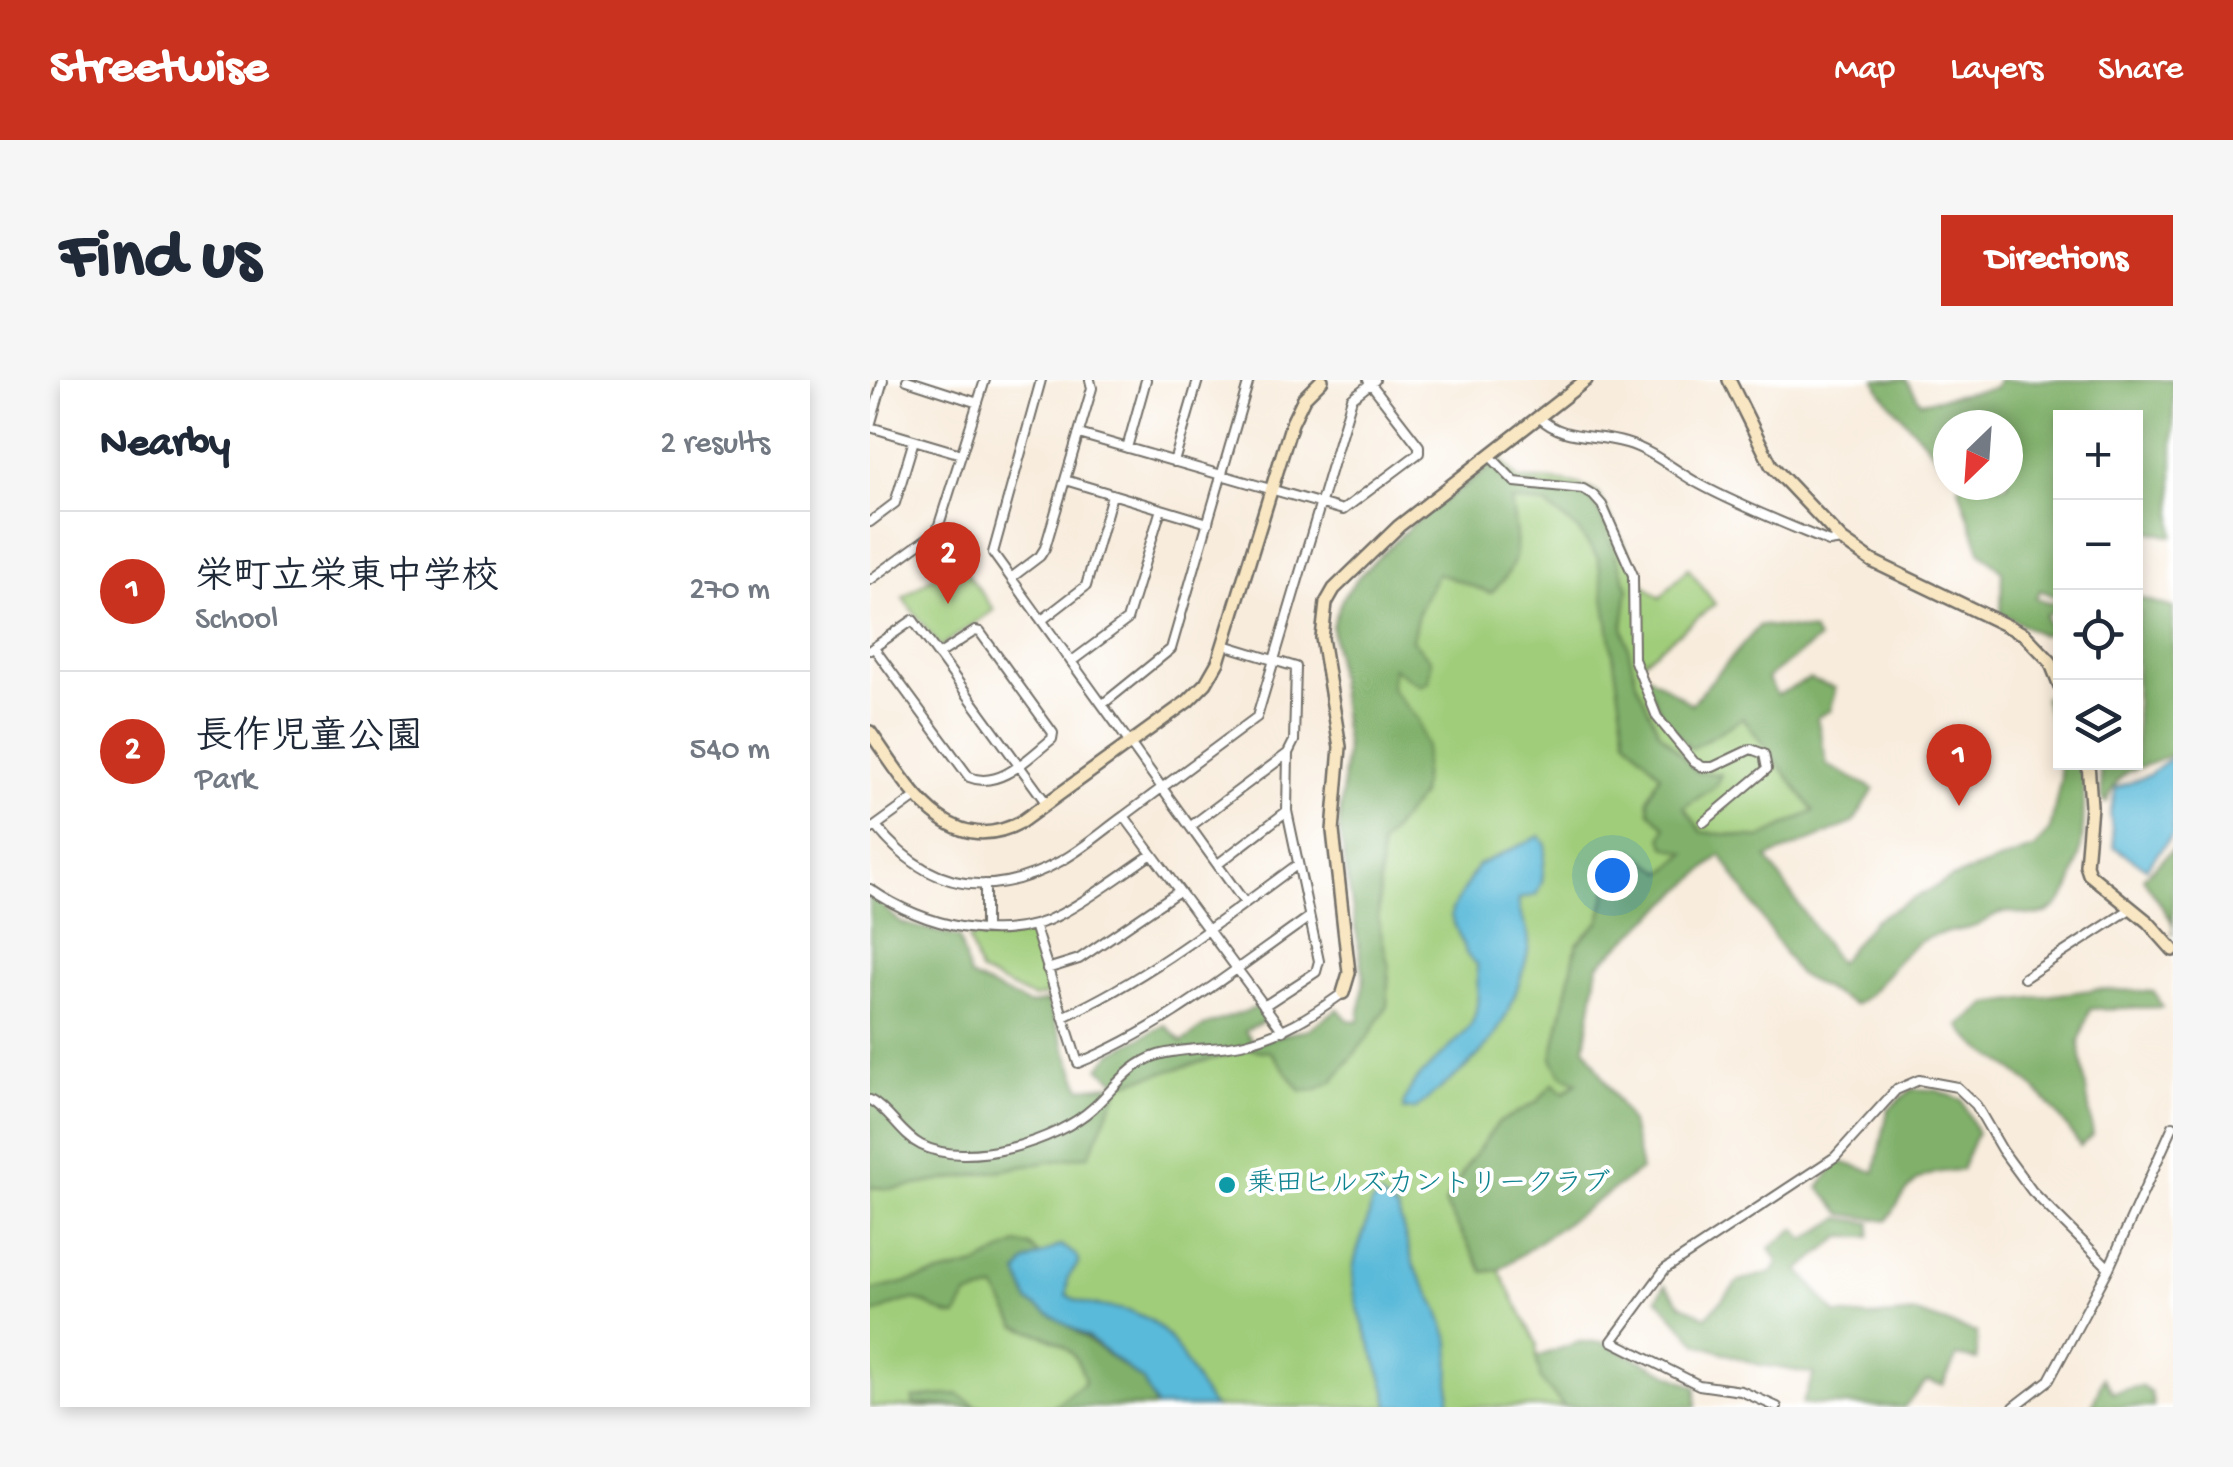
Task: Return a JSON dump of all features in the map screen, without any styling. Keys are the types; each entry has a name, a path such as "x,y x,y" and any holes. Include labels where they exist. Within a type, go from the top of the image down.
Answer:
{"street":[{"path":"884,380 870,426 961,454"},
{"path":"907,380 933,384 978,403"},
{"path":"870,563 874,577 937,531 985,380"},
{"path":"1041,380 993,547 996,558 1245,903"},
{"path":"1011,578 1043,552 1092,388 1090,380"},
{"path":"1126,448 1146,380"},
{"path":"1174,462 1198,380"},
{"path":"1103,704 1171,648 1249,380"},
{"path":"870,732 916,796 938,818 974,832 1012,828 1132,744 1206,684 1224,644 1296,411 1322,380"},
{"path":"870,1100 920,1145 951,1155 984,1154 1043,1136 1082,1118 1134,1067 1156,1056 1240,1044 1282,1031 1299,1024 1343,993 1349,973 1333,831 1340,747 1322,638 1326,604 1334,589 1399,526 1586,380"},
{"path":"1729,380 1770,465 1842,540 1872,561 2024,634 2050,661 2058,680"},
{"path":"916,796 873,828 918,868 955,882 985,884 1030,876 1063,860 1255,720 1275,660 1321,506 1352,398 1371,381 1420,452 1346,508 1336,510 1321,506 1270,490 1079,434"},
{"path":"1539,416 1558,432 1623,441 1641,448 1699,485 1746,507 1830,542 1842,540"},
{"path":"870,522 895,503 914,440"},
{"path":"1489,456 1516,482 1583,489 1602,505 1633,575 1634,659 1640,680 1657,717 1694,762 1713,767 1752,749 1764,754 1767,769 1704,822"},
{"path":"1066,480 1208,522"},
{"path":"1042,620 1086,586 1112,494"},
{"path":"1072,661 1127,620 1161,509"},
{"path":"938,654 975,631 980,632 1054,733 1052,739 1018,765 998,779 977,780 964,772 872,649 913,620 938,654 1018,765 1046,804"},
{"path":"1224,644 1296,667 1287,812 1318,961 1316,972 1264,1006"},
{"path":"1191,826 1288,754"},
{"path":"2089,770 2091,806 2086,865 2095,881 2132,908 2173,950"},
{"path":"1218,864 1287,812"},
{"path":"1124,816 1282,1031"},
{"path":"870,889 928,920 968,929 1034,925 1060,916 1152,854"},
{"path":"1064,1016 1130,984 1210,931 1298,864"},
{"path":"985,884 985,929"},
{"path":"1047,969 1079,959 1179,891"},
{"path":"2024,978 2132,908"},
{"path":"1034,925 1078,1063 1124,1044 1308,918"},
{"path":"1778,1407 1741,1391 1700,1385 1612,1341 1665,1269 1835,1158 1876,1109 1905,1085 1919,1080 1957,1087 1976,1105 2032,1191 2109,1268"},
{"path":"2014,1407 2049,1380 2109,1268 2173,1127"}],"green space":[{"path":"1875,380 1906,380 1921,402 1995,388 1998,380 2173,380 2173,537 2143,530 2143,410 2053,410 2053,596 2040,590 2036,598 2053,603 2053,612 2045,615 2051,633 2041,635 2001,613 2002,571 1980,551 1963,500 2023,500 2023,410 1933,410 1933,452"},
{"name":"乗田ヒルズカントリークラブ","path":"1498,456 1518,480 1570,483 1599,494 1644,585 1660,598 1688,568 1715,604 1641,663 1664,719 1743,717 1814,811 1760,838 1702,832 1664,873 1633,851 1616,853 1600,921 1577,944 1578,1081 1564,1093 1553,1084 1537,1102 1498,1123 1445,1204 1484,1272 1499,1270 1537,1344 1537,1363 1543,1378 1564,1407 870,1407 870,1187 893,1188 1121,1084 1253,1042 1309,1029 1338,1009 1348,1020 1360,1021 1364,977 1339,828 1346,748 1332,626 1342,599 1359,576 1415,522"},
{"path":"1493,466 1507,485 1568,490 1590,499 1600,514 1628,589 1623,626 1636,681 1658,730 1697,772 1721,774 1715,787 1684,807 1702,832 1760,838 1814,811 1743,718 1691,749 1664,719 1645,679 1648,675 1691,704 1760,625 1813,631 1818,640 1767,678 1777,695 1809,679 1835,688 1831,710 1817,717 1827,765 1874,789 1853,823 1767,858 1838,963 1874,920 1952,878 2035,848 2050,829 2060,770 2082,770 2081,845 2070,887 2060,903 2046,913 2000,913 1976,926 1921,941 1854,1005 1798,974 1721,855 1598,965 1585,1047 1631,1123 1641,1170 1499,1270 1484,1272 1445,1204 1498,1123 1537,1102 1553,1084 1564,1093 1577,1082 1561,1075 1552,1058 1577,944 1600,921 1616,852 1633,851 1664,873 1686,853 1665,846 1662,837 1666,827 1650,812 1648,799 1660,774 1626,738 1598,558 1577,529 1544,504 1511,501 1516,551 1502,582 1491,593 1437,573 1419,610 1412,640 1431,660 1429,681 1421,686 1393,668 1391,688 1418,720 1426,746 1421,795 1381,845 1378,919 1389,968 1387,1006 1333,1081 1316,1090 1301,1091 1271,1052 1249,1049 1121,1084 1089,1155 893,1189 870,1187 870,894 901,923 959,937 970,977 1030,1005 1047,1001 1081,1088 1120,1084 1099,1068 1112,1053 1165,1025 1182,1042 1206,1025 1258,1007 1266,1020 1245,1031 1253,1042 1309,1029 1338,1009 1348,1020 1359,1021 1364,977 1339,828 1346,748 1332,626 1342,599 1359,576 1415,522"},
{"path":"957,559 994,610 940,647 903,598"},
{"path":"2143,599 2173,608 2173,753 2143,766"},
{"path":"2053,694 2053,726 2044,698"},
{"path":"2100,770 2131,770 2120,779 2106,803"},
{"path":"2173,849 2173,923 2143,878"},
{"path":"1032,931 1050,995 1033,998 980,972 968,937"},
{"path":"2098,989 2154,992 2162,1007 2090,1009 2079,1042 2093,1135 2080,1146 2038,1092 1977,1045 1960,1026 1987,1004"},
{"path":"1912,1089 1936,1090 1962,1100 1977,1133 1961,1170 1933,1174 1915,1183 1887,1221 1843,1214 1819,1188 1837,1161 1875,1172 1888,1110"},
{"path":"1840,1218 1871,1223 1870,1237 1841,1237 1799,1270 1836,1314 1870,1317 1916,1313 1977,1333 1977,1360 1957,1356 1943,1385 1927,1381 1904,1407 1802,1404 1814,1374 1756,1364 1698,1344 1657,1298 1665,1285 1681,1304 1706,1317 1739,1281 1773,1272 1778,1262 1770,1248 1795,1229 1805,1240"},
{"path":"1017,1244 1030,1246 1040,1255 1025,1263 1069,1326 1143,1381 1156,1407 1052,1407 1085,1382 1081,1368 1060,1344 1016,1326 996,1289 967,1296 957,1316 911,1300 870,1315 870,1291 976,1265"},
{"path":"1579,1342 1602,1342 1696,1387 1696,1407 1564,1407 1541,1380 1536,1357"},
{"path":"2103,1377 2113,1392 2141,1386 2151,1393 2154,1407 2092,1407"},
{"path":"958,1394 978,1407 913,1404 913,1398"}],"water":[{"path":"2173,756 2173,834 2146,868 2114,847 2110,815 2116,788 2149,775"},
{"path":"1540,836 1546,845 1542,882 1536,895 1519,899 1529,938 1528,954 1511,1006 1479,1055 1416,1109 1403,1110 1411,1088 1463,1035 1476,1012 1477,964 1467,955 1452,910 1478,865"},
{"path":"1380,1196 1398,1211 1414,1266 1437,1306 1450,1342 1449,1407 1389,1407 1353,1286 1356,1254 1371,1204"},
{"path":"1061,1245 1077,1256 1079,1263 1068,1277 1067,1295 1083,1303 1135,1313 1150,1320 1172,1341 1214,1407 1156,1407 1143,1381 1089,1338 1029,1302 1018,1273 1025,1263"}],"place":[{"name":"長作児童公園","path":"948,604"},
{"name":"栄町立栄東中学校","path":"1959,806"},
{"name":"乗田ヒルズカントリークラブ","path":"1227,1185"}]}
